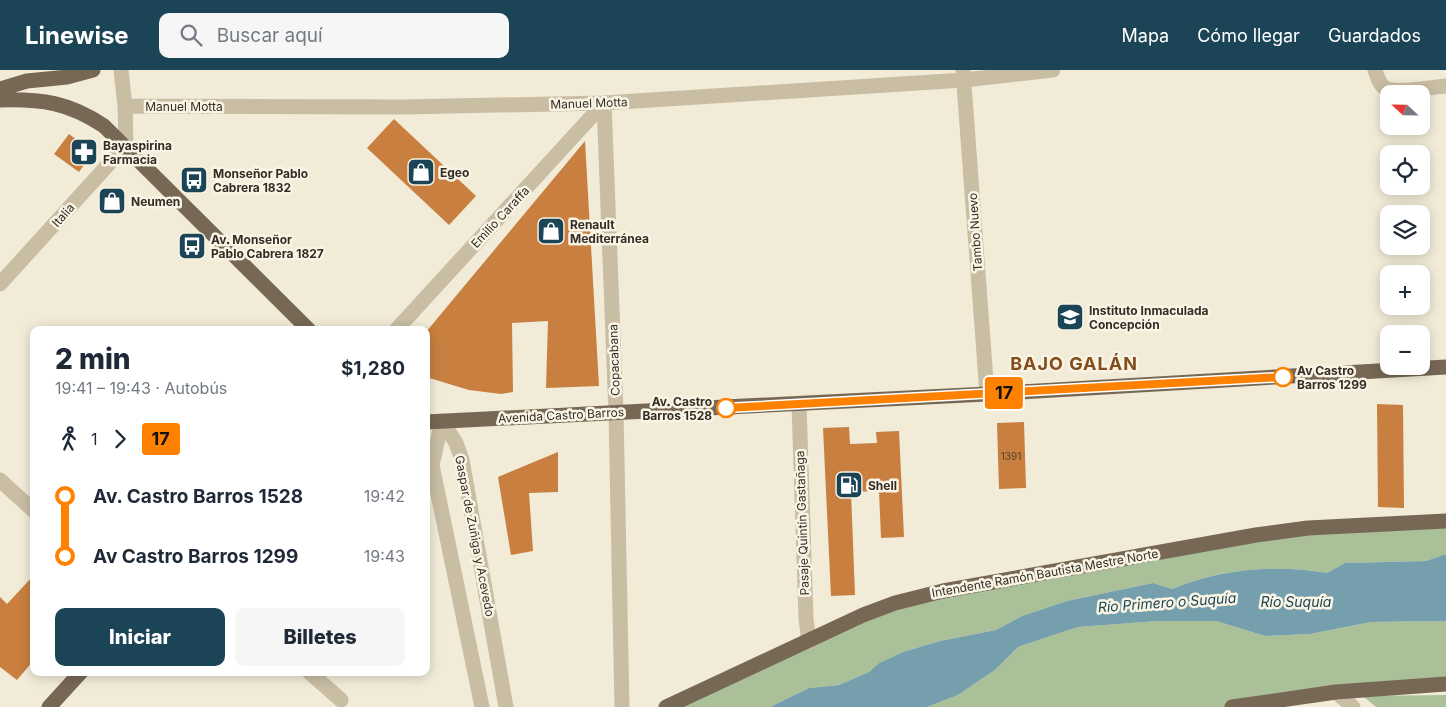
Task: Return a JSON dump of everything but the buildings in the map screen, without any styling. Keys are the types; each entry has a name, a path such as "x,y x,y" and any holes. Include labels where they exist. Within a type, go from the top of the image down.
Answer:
{"main road":[{"path":"0,89 27,81 67,77 93,70"},
{"path":"0,100 36,100 65,105 91,117 126,146 305,326"},
{"name":"Avenida Castro Barros","path":"430,416 442,421 616,413 987,394 1446,367"},
{"path":"430,422 442,421"},
{"name":"Intendente Ramón Bautista Mestre Norte","path":"666,707 809,642 880,607 943,591 1256,535 1308,528 1446,521"},
{"path":"49,707 77,676"},
{"path":"1232,707 1336,692 1446,684"}],"street":[{"path":"121,70 125,106 126,146"},
{"name":"Manuel Motta","path":"125,106 403,107 604,103 963,75 1053,70"},
{"path":"1375,70 1378,79 1385,88 1394,90 1446,86"},
{"name":"Tambo Nuevo","path":"963,75 987,394"},
{"name":"Emilio Caraffa","path":"400,326 604,103"},
{"name":"Copacabana","path":"604,103 616,413 622,707"},
{"name":"Italia","path":"0,284 126,146"},
{"name":"Pasaje Quintín Gastañaga","path":"799,404 806,619 809,642"},
{"path":"442,421 432,465 482,707"},
{"name":"Gaspar de Zuñiga y Acevedo","path":"442,421 456,443 462,460 506,707"},
{"path":"0,480 30,507"},
{"path":"314,676 340,700"},
{"path":"1336,692 1353,707"}],"green space":[{"path":"1446,521 1446,554 1426,561 1345,563 1327,573 1289,569 1249,570 1209,577 1172,589 1153,583 1067,601 1022,616 996,630 940,641 903,652 879,663 869,672 839,685 809,688 770,707 666,707 880,607 1256,535"},
{"path":"1158,621 1216,621 1265,636 1310,634 1371,622 1446,621 1446,684 1232,707 927,707 958,695 995,670 1018,647 1078,627"},
{"path":"1446,695 1446,707 1376,707 1363,696"}],"water":[{"name":"Río Suquía","path":"1446,554 1446,621 1371,622 1310,634 1265,636 1216,621 1158,621 1078,627 1018,647 995,670 958,695 927,707 770,707 809,688 839,685 869,672 879,663 903,652 940,641 996,630 1022,616 1067,601 1153,583 1172,589 1209,577 1248,570 1288,569 1327,573 1345,563 1426,561"}],"bus line":[{"name":"17","path":"726,408 1283,377"}],"place":[{"name":"Bayaspirina Farmacia","path":"84,152"},
{"name":"Egeo","path":"421,172"},
{"name":"Monseñor Pablo Cabrera 1832","path":"194,180"},
{"name":"Neumen","path":"112,201"},
{"name":"Renault Mediterránea","path":"551,231"},
{"name":"Av. Monseñor Pablo Cabrera 1827","path":"192,246"},
{"name":"Instituto Inmaculada Concepción","path":"1070,317"},
{"name":"Av Castro Barros 1299","path":"1283,377"},
{"name":"Av. Castro Barros 1528","path":"726,408"},
{"name":"Shell","path":"849,485"}],"district":[{"name":"BAJO GALÁN","path":"1074,363"}],"water label":[{"name":"Río Primero o Suquía","path":"1167,602"}]}
